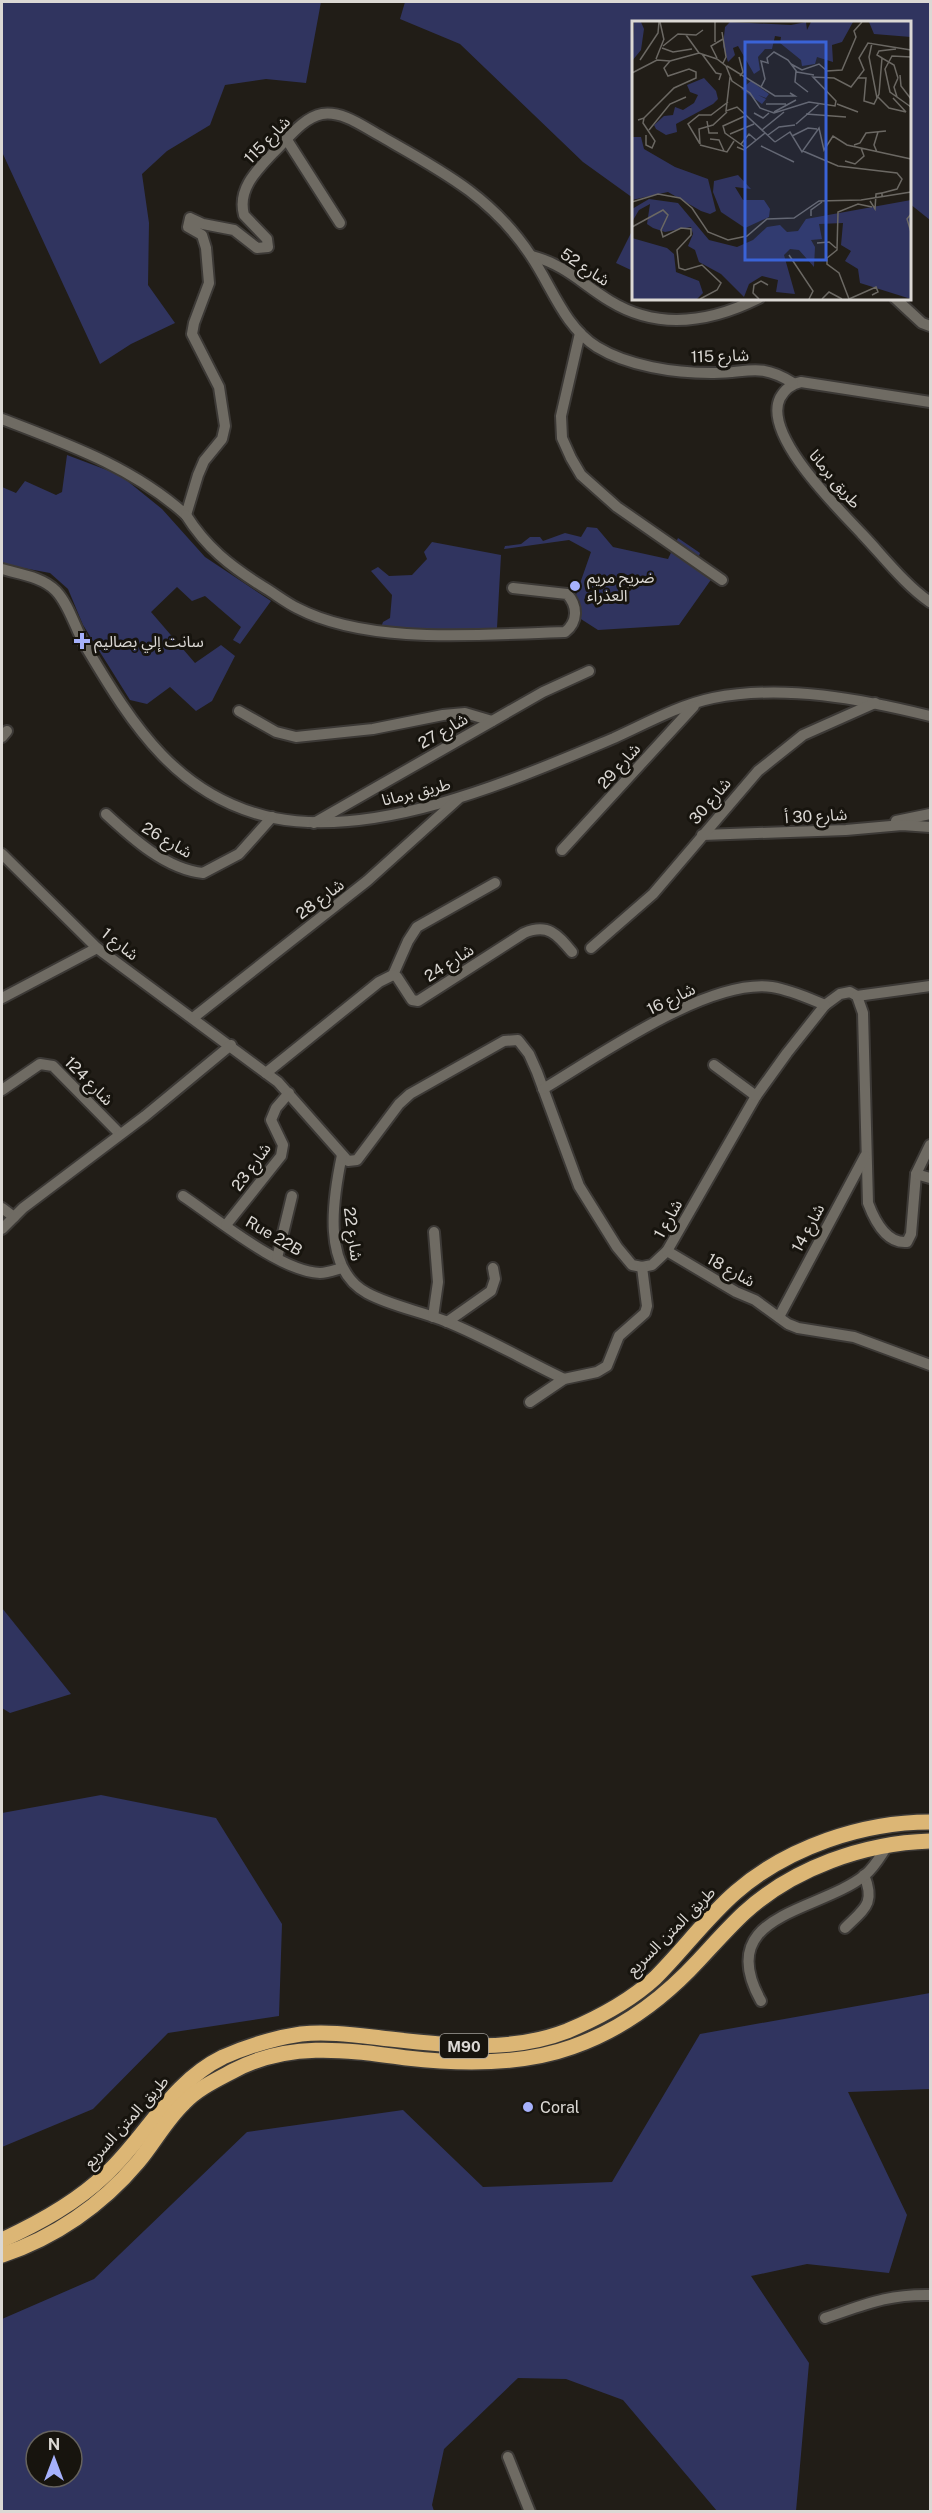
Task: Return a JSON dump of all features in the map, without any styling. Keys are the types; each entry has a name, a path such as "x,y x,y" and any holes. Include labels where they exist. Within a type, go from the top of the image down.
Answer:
{"highway":[{"name":"طريق المتن السريع","path":"2,2240 48,2217 79,2197 108,2173 166,2100 190,2079 220,2059 255,2044 302,2034 344,2033 479,2046 520,2044 566,2031 608,2012 652,1980 736,1892 797,1853 852,1832 911,1822 930,1822"},
{"name":"طريق المتن السريع","path":"2,2254 37,2241 83,2214 137,2163 182,2104 236,2069 261,2060 310,2050 356,2050 409,2058 468,2060 536,2056 571,2048 633,2018 675,1983 745,1912 781,1886 831,1861 856,1852 888,1845 930,1841"}],"street":[{"name":"شارع 115","path":"186,515 201,468 222,439 225,426 219,387 192,334 209,283 210,272 202,235 188,227 188,223 190,218 203,224 234,230 257,248 268,247 267,239 244,215 243,197 249,181 259,168 304,122 314,117 328,114 352,120 421,157 469,189 501,218 532,256 563,312 580,333 596,346 629,360 680,372 713,374 747,368 775,372 793,383"},
{"path":"287,140 340,223"},
{"name":"شارع 52","path":"532,256 564,267 611,302 659,320 712,318 754,300"},
{"path":"897,300 922,323 930,326"},
{"path":"580,333 561,416 562,438 571,458 581,475 617,507 722,580"},
{"path":"793,383 810,382 930,402"},
{"name":"طريق برمانا","path":"793,383 783,393 777,411 797,460 812,481 887,561 930,602"},
{"path":"2,419 84,450 125,471 186,515 207,545 241,573 297,608 340,624 415,634 565,632 573,625 575,618 573,601 567,594 513,588"},
{"name":"طريق برمانا","path":"2,568 46,583 55,590 85,646 143,734 172,767 190,783 214,797 272,818 314,824 388,816 460,797 568,757 698,702 760,693 828,696 875,703 930,716"},
{"name":"شارع 27","path":"314,824 543,692 589,671"},
{"name":"شارع 29","path":"562,850 698,702"},
{"name":"شارع 30","path":"591,948 653,894 746,782 782,750 802,735 875,703"},
{"path":"239,711 276,732 296,737 373,729 465,713 492,721"},
{"name":"شارع 28","path":"193,1018 367,881 460,797"},
{"name":"شارع 26","path":"106,814 148,849 179,867 204,873 239,854 272,818"},
{"path":"869,827 930,814"},
{"name":"شارع 30 أ","path":"702,835 869,827 930,827"},
{"name":"شارع 1","path":"2,854 98,948 231,1045 289,1093 342,1155"},
{"path":"266,1073 368,990 393,975 417,927 495,883"},
{"name":"شارع 24","path":"393,975 397,977 412,1000 418,1001 524,933 536,928 554,932 572,952"},
{"path":"2,998 98,948"},
{"name":"شارع 1","path":"642,1267 652,1265 667,1251 756,1096 825,1005 840,994 850,992 856,996 930,986"},
{"name":"شارع 16","path":"543,1089 662,1020 721,994 757,987 771,987 825,1005"},
{"path":"856,996 863,1013 866,1186 873,1218 887,1234 902,1242 907,1242 911,1234 911,1206 916,1174 930,1145"},
{"path":"342,1155 348,1161 357,1161 399,1104 410,1094 504,1041 518,1040 529,1054 579,1186 626,1259 642,1267 647,1306 645,1313 619,1336 607,1366 597,1372 564,1379 530,1402"},
{"path":"2,1229 14,1217 231,1045"},
{"name":"شارع 124","path":"2,1089 39,1065 53,1066 120,1134"},
{"path":"714,1065 756,1096"},
{"name":"شارع 23","path":"226,1225 280,1156 283,1145 271,1120 276,1108 289,1093"},
{"name":"شارع 14","path":"779,1317 866,1154"},
{"name":"شارع 22","path":"342,1155 333,1205 342,1268 349,1279 366,1293 447,1322 564,1379"},
{"path":"916,1174 930,1178"},
{"name":"Rue 22B","path":"183,1196 277,1258 312,1272 322,1273 342,1268"},
{"path":"277,1258 292,1196"},
{"path":"2,1208 14,1217"},
{"path":"432,1317 438,1282 434,1232"},
{"name":"شارع 18","path":"667,1251 736,1292 755,1300 798,1328 854,1337 930,1365"},
{"path":"447,1322 491,1291 495,1280 493,1268"},
{"path":"761,2001 752,1986 747,1963 751,1945 758,1933 783,1915 864,1875 888,1845"},
{"path":"845,1928 868,1904 870,1888 864,1875"},
{"path":"825,2318 873,2300 907,2294 930,2295"},
{"path":"508,2457 530,2511"}],"shaded area":[{"path":"2,2 321,2 306,83 266,79 225,85 210,125 167,151 142,174 149,223 148,285 175,323 131,344 100,364 2,152"},
{"path":"405,2 930,2 930,220 911,205 911,21 632,21 632,197 583,162 460,44 400,19"},
{"path":"632,231 632,271 616,263"},
{"path":"67,455 120,475 162,509 205,557 271,601 240,644 233,640 241,627 205,596 192,601 177,587 151,612 195,663 221,645 235,656 212,701 196,711 170,687 147,704 130,700 83,625 68,589 50,573 2,564 2,487 16,493 25,481 56,495 62,492"},
{"path":"587,527 597,528 613,547 668,559 678,538 700,553 698,559 715,574 679,625 598,630 570,612 591,552 569,540 504,549 505,546 521,544 530,537 540,537 543,541 565,533 581,537"},
{"path":"432,542 501,555 497,628 485,632 380,630 383,622 390,618 392,595 371,571 378,567 389,576 412,575 427,559 424,552"},
{"path":"2,1608 71,1694 10,1713 2,1708"},
{"path":"101,1795 216,1818 282,1924 279,2016 168,2033 93,2109 2,2147 2,1813"},
{"path":"930,1993 930,2089 848,2092 907,2215 889,2273 807,2264 751,2276 809,2363 796,2511 717,2511 623,2400 566,2379 518,2378 444,2449 432,2505 434,2511 2,2511 2,2319 94,2279 247,2132 403,2110 483,2187 612,2182 700,2034"}],"place":[{"name":"ضريح مريم العذراء","path":"575,586"},
{"name":"سانت إلي بصاليم","path":"82,641"},
{"name":"Coral","path":"528,2107"}]}
